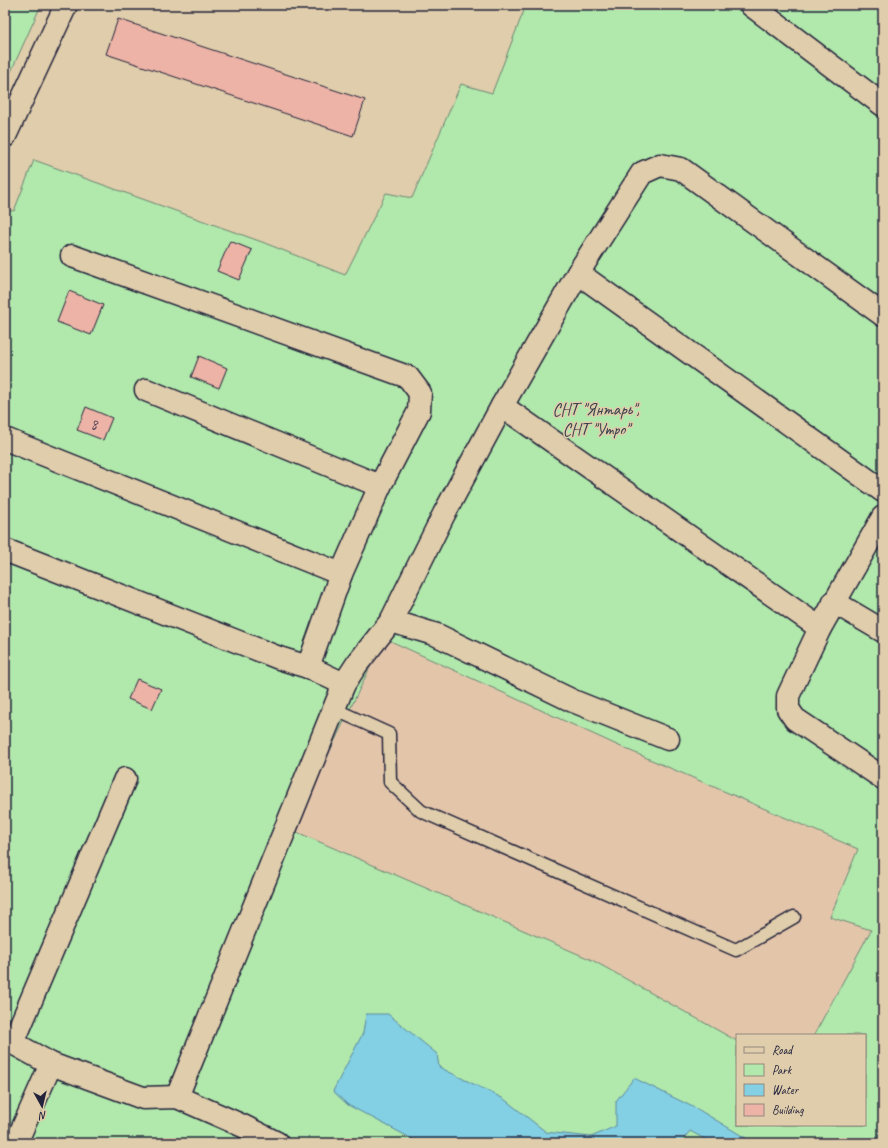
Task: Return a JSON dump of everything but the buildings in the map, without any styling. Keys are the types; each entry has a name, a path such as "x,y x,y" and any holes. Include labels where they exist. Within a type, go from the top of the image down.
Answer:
{"street":[{"path":"5,136 66,5"},
{"path":"751,5 883,105"},
{"path":"177,1097 344,684 357,664 391,620 444,514 502,406 578,273 642,173 660,165 681,169 883,315"},
{"path":"72,256 408,377 420,393 419,412 380,486 341,574 308,667"},
{"path":"578,273 883,491"},
{"path":"146,390 380,486"},
{"path":"502,406 820,628"},
{"path":"5,439 341,574"},
{"path":"883,518 820,628 788,696 788,708 795,719 883,778"},
{"path":"5,550 279,658 308,667 344,684"},
{"path":"834,602 883,631"},
{"path":"391,620 437,635 572,701 668,739"},
{"path":"125,779 9,1042 51,1064 143,1098 177,1097 243,1126 277,1143"},
{"path":"16,1143 51,1064"}],"lane":[{"path":"334,709 389,734 390,782 421,811 736,950 794,917"}],"shaded area":[{"path":"384,638 619,746 858,849 830,917 872,930 815,1034 736,1034 736,1040 592,960 292,830"}],"green space":[{"path":"5,5 41,5 5,85"},
{"name":"СНТ \"Янтарь\", СНТ \"Утро\"","path":"526,5 883,5 883,1143 5,1143 5,210 14,211 34,160 262,242 345,275 386,193 412,198 461,84 492,93","holes":["384,638 619,746 858,849 830,917 871,930 815,1034 866,1034 866,1126 736,1126 736,1040 592,960 292,830"]}],"water":[{"path":"366,1014 388,1014 437,1054 439,1067 504,1099 546,1132 591,1137 616,1126 616,1101 634,1078 699,1110 754,1143 712,1143 690,1131 680,1143 420,1143 348,1105 333,1091 363,1033"}]}
